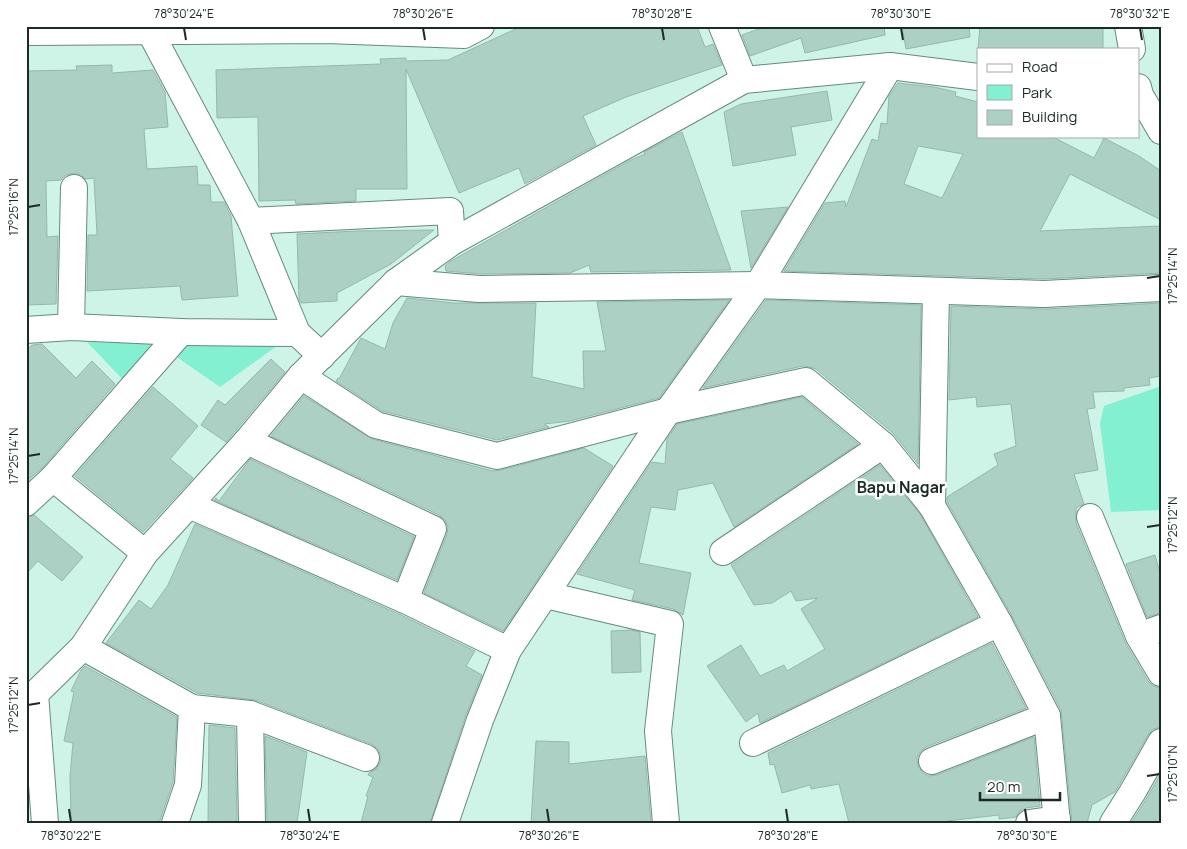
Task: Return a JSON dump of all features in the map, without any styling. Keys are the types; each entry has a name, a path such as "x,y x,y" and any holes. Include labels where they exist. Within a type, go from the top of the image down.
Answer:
{"street":[{"path":"26,32 326,28 464,35 481,26"},
{"path":"722,26 744,80"},
{"path":"1128,26 1132,48"},
{"path":"148,29 251,221 297,333 322,356"},
{"path":"445,823 480,720 508,650 668,411 758,285 890,66"},
{"path":"44,823 31,696 83,647 146,553 247,440 301,376 396,282 452,242 744,80 890,66 977,77"},
{"path":"1140,94 1161,132"},
{"path":"71,327 74,188"},
{"path":"251,221 450,211 452,242"},
{"path":"396,282 479,289 758,285 1044,294 1161,288"},
{"path":"932,506 936,291"},
{"path":"26,330 71,327 181,332 297,333"},
{"path":"26,503 53,478 181,332"},
{"path":"301,376 376,425 497,456 668,411 806,381 883,445 932,506 999,623 1047,716 1057,821 1029,823"},
{"path":"247,440 433,529 406,600"},
{"path":"723,552 883,445"},
{"path":"53,478 146,553"},
{"path":"189,505 406,600 508,650"},
{"path":"1090,517 1150,632 1161,673"},
{"path":"546,595 670,624 658,731 666,823"},
{"path":"753,742 999,623"},
{"path":"83,647 192,708 250,714 366,758"},
{"path":"175,823 188,786 192,708"},
{"path":"250,714 252,823"},
{"path":"932,761 1047,716"},
{"path":"1113,823 1161,742"}],"green space":[{"path":"87,342 277,346 220,387 168,351 127,384"},
{"path":"1161,386 1161,510 1111,512 1100,424 1104,406"}],"building":[{"path":"522,26 697,26 705,47 713,44 722,65 626,97 583,116 596,145 525,184 519,168 459,193 406,69 407,189 356,189 356,201 296,204 295,200 259,201 258,117 217,118 216,70 381,64 380,59 406,58 406,61 448,60"},
{"path":"767,26 884,26 885,35 805,53 801,38 750,56 742,35"},
{"path":"902,26 969,26 970,37 906,49"},
{"path":"980,26 1103,26 1103,48 978,48"},
{"path":"112,65 112,73 153,70 165,92 168,127 144,129 147,169 197,166 198,185 210,185 211,202 224,202 231,216 238,296 182,300 180,286 87,291 88,235 97,235 94,178 85,179 81,175 74,173 66,175 61,180 46,181 47,237 58,236 56,304 26,305 26,71 77,70 76,66"},
{"path":"898,83 934,87 956,92 955,96 977,102 977,138 1055,138 1094,158 1104,138 1139,156 1161,171 1161,220 1070,174 1040,231 1161,226 1161,273 1044,279 784,271 825,203 845,201 846,207 872,139 878,141 881,123 887,124 889,96","holes":["918,146 963,154 942,198 904,184"]},
{"path":"827,91 832,120 791,127 796,155 733,166 724,112 741,104"},
{"path":"682,132 731,270 591,272 589,265 570,273 480,274 446,271 445,266 451,261"},
{"path":"788,207 751,268 741,211"},
{"path":"434,230 391,264 337,293 337,301 301,303 299,299 297,234"},
{"path":"407,298 454,303 536,303 532,377 584,389 583,351 606,351 597,302 729,300 659,398 570,421 544,424 549,427 497,440 382,411 336,381 339,379 361,338 385,349 393,323"},
{"path":"766,300 921,305 918,464 893,433 816,369 803,366 703,388"},
{"path":"1161,303 1161,376 1149,378 1150,385 1124,388 1124,391 1093,392 1095,408 1087,409 1098,470 1074,474 1084,504 1076,508 1076,523 1126,644 1148,681 1153,686 1161,688 1161,727 1153,729 1148,735 1115,792 1092,805 1087,823 1072,823 1061,710 1012,616 947,502 947,497 998,465 994,454 1016,446 1011,404 977,407 976,397 949,400 951,306 1045,309"},
{"path":"42,344 76,378 92,361 115,384 42,468 26,482 26,351 32,345"},
{"path":"271,359 285,372 226,442 201,425 218,400 225,405"},
{"path":"153,387 198,426 170,459 193,478 143,532 75,476"},
{"path":"304,396 372,439 493,471 584,448 613,466 503,631 424,593 447,534 448,527 445,520 439,515 271,436"},
{"path":"802,397 858,444 734,527 713,483 678,490 675,510 651,507 639,563 691,573 683,615 673,609 632,600 635,590 577,574 652,462 665,464 667,439 677,424"},
{"path":"250,459 414,537 397,580 214,500 216,498 219,501"},
{"path":"880,465 920,514 978,617 760,723 758,713 746,722 707,666 741,645 760,676 784,665 787,671 825,649 801,609 818,598 796,601 791,591 772,603 754,605 731,565"},
{"path":"34,515 83,557 62,581 38,561 26,574 26,518"},
{"path":"195,524 399,614 475,651 466,666 482,675 466,715 430,823 361,823 368,796 366,796 373,777 368,775 376,769 380,763 381,756 378,749 371,744 255,700 197,693 106,643 139,600 151,609 168,585"},
{"path":"1155,555 1161,576 1161,613 1147,617 1126,564"},
{"path":"631,630 640,632 641,672 612,673 611,631"},
{"path":"992,643 1026,708 926,747 917,758 918,766 923,773 929,776 937,775 1034,737 1040,806 1026,808 1020,811 1016,817 999,819 999,815 947,821 947,823 849,823 839,784 811,789 810,785 782,793 774,764 770,765 768,753"},
{"path":"85,666 177,717 173,782 159,823 83,823 71,821 70,776 73,743 64,741 74,692 71,691 81,670"},
{"path":"209,725 235,728 237,823 208,823"},
{"path":"265,736 307,752 297,823 267,823"},
{"path":"536,741 569,742 569,764 645,756 651,823 531,823"},
{"path":"1161,773 1161,823 1131,823 1145,801"}],"district":[{"name":"Bapu Nagar","path":"901,487"}]}
